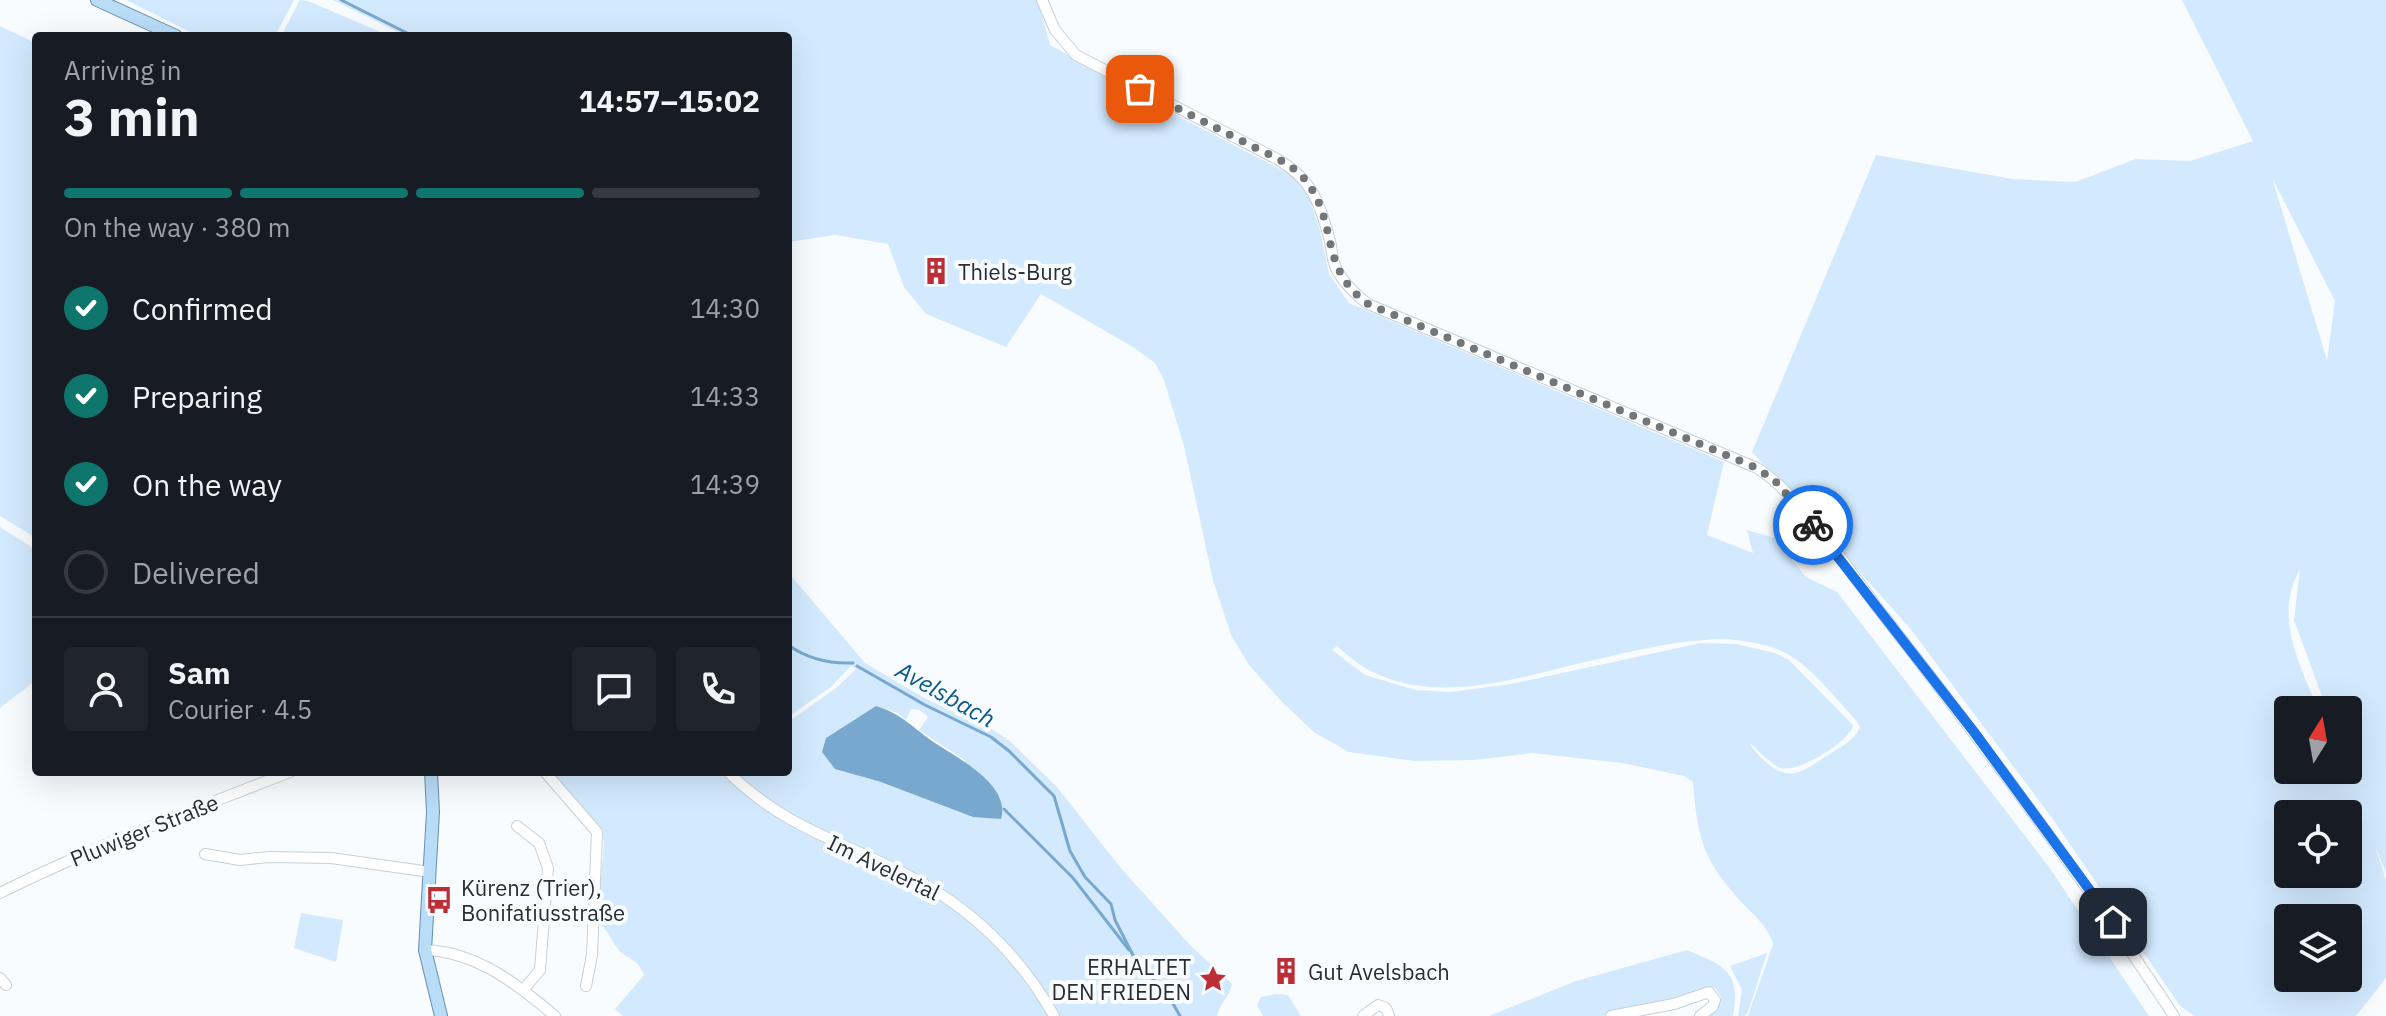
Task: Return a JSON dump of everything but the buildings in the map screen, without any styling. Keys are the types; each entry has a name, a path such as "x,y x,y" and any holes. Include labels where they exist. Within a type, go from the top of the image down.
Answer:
{"main road":[{"path":"97,0 167,32"},
{"path":"431,776 433,812 425,950 441,1016"}],"street":[{"path":"1042,0 1055,30 1076,55 1284,163 1305,179 1316,197 1335,265 1354,293 1368,304 1757,468 1776,482 1829,544 1974,732 2113,922 2174,1016"},
{"name":"Pluwiger Straße","path":"0,893 177,815 279,776"},
{"path":"548,776 597,832 592,955 586,986"},
{"name":"Im Avelertal","path":"732,776 787,819 907,875 973,917 1030,976 1054,1016"},
{"path":"517,826 539,843 548,868 540,970 524,989"},
{"path":"205,854 240,860 331,858 430,872"},
{"path":"425,950 443,951 487,967 524,989 555,1016"},
{"path":"1611,1016 1674,1004 1709,992 1715,1000 1713,1006 1700,1016"},
{"path":"1363,1016 1378,1005 1386,1008 1389,1016"}],"shaded area":[{"path":"126,0 294,0 277,32 190,32"},
{"path":"300,0 381,32 283,32"},
{"path":"333,0 1038,0 1050,45 1292,175 1308,194 1320,230 1329,274 1349,303 1724,462 1707,535 1753,553 1747,530 1775,538 1806,577 1837,592 2049,867 2149,1016 1748,1016 1773,944 1762,924 1724,881 1708,856 1696,816 1693,782 1684,776 1622,763 1532,753 1475,760 1414,761 1349,752 1315,733 1249,665 1231,635 1213,580 1184,446 1164,380 1155,363 1041,294 1006,347 926,314 904,287 888,244 835,235 792,241 792,32 398,32","holes":["1710,639 1752,642 1788,655 1820,680 1856,720 1860,727 1854,736 1812,766 1797,772 1783,772 1766,762 1750,743 1776,766 1788,769 1834,747 1853,725 1789,660 1775,653 1736,644 1701,643 1511,684 1451,692 1416,690 1365,675 1332,650 1337,646 1366,668 1403,683 1458,687 1513,679 1660,646"]},
{"path":"2182,0 2386,0 2386,873 2375,846 2386,880 2386,978 2356,1016 2194,1016 2180,1006 2052,818 1909,627 1752,452 1876,155 2013,179 2075,182 2136,159 2190,161 2253,141","holes":["2273,180 2335,301 2327,360","2300,569 2294,620 2322,696 2362,696 2362,784 2274,784 2274,696 2312,696 2297,657 2289,622 2292,587"]},
{"path":"0,26 32,41 32,536 0,516"},
{"path":"0,527 32,547 32,683 0,708"},
{"path":"792,577 865,663 928,700 992,729 1011,742 1057,787 1120,867 1190,945 1232,984 1217,1016 1059,1016 1010,948 973,912 981,929 1028,980 1051,1016 623,1016 615,1009 644,975 597,922 604,842 602,834 553,776 792,776 792,719 836,688 856,669 851,666 831,687 792,714","holes":["876,706 898,713 906,720 911,709 920,710 928,717 919,730 966,761 881,782 835,769 826,738"]},
{"path":"301,913 343,920 336,962 294,948"},
{"path":"1687,950 1727,972 1735,989 1733,1016 1706,1016 1717,1007 1721,997 1715,988 1705,987 1673,1000 1603,1016 1489,1016 1576,981"},
{"path":"1767,953 1748,1012 1745,1016 1738,1016 1742,990 1730,966"},
{"path":"1288,995 1301,1016 1263,1016 1257,1005 1261,997"}],"water":[{"path":"876,706 900,717 981,774 998,795 1002,807 1001,819 973,817 881,782 835,769 822,752 826,738"}],"waterway":[{"name":"Avelsbach","path":"341,0 405,32"},
{"name":"Avelsbach","path":"792,647 819,660 853,663"},
{"name":"Avelsbach","path":"857,666 925,705 991,737 1054,796 1070,851 1085,877 1111,904 1115,920 1135,959"},
{"name":"Avelsbach","path":"1004,809 1073,878 1129,950"},
{"name":"Avelsbach","path":"1136,959 1171,1000 1180,1016"}],"way so far":[{"path":"1140,89 1277,159 1305,179 1316,197 1335,265 1354,293 1368,304 1757,468 1776,482 1813,525"}],"place":[{"name":"Thiels-Burg","path":"936,271"},
{"name":"Kürenz (Trier), Bonifatiusstraße","path":"439,900"},
{"name":"Gut Avelsbach","path":"1286,971"},
{"name":"ERHALTET DEN FRIEDEN","path":"1213,979"}],"route":[{"path":"1813,525 1974,732 2113,922"}]}
